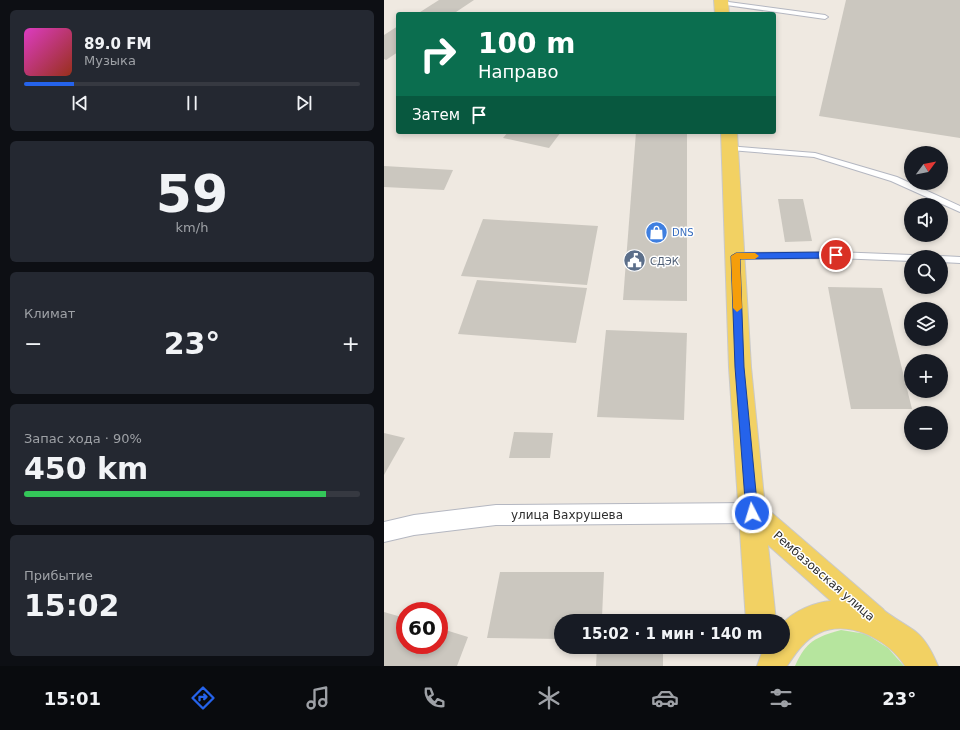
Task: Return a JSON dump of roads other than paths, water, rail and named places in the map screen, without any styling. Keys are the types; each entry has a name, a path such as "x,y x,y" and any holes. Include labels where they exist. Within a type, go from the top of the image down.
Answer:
{"main road":[{"path":"729,140 736,256 740,367 760,614"},
{"name":"Рембазовская улица","path":"752,513 878,623"},
{"path":"790,636 816,618 846,614 878,623 915,655 936,666"},
{"path":"764,654 765,666"},
{"path":"772,666 773,661 778,654"}],"street":[{"name":"улица Вахрушева","path":"384,532 414,525 496,516 752,513"}],"lane":[{"path":"744,6 750,0"},
{"path":"721,6 744,6 825,16"},
{"path":"744,6 746,12"},
{"path":"729,140 815,155 894,179 960,209"},
{"path":"736,256 836,255 904,258"},
{"path":"948,259 960,260"}],"place":[{"name":"DNS","path":"656,232"},
{"name":"СДЭК","path":"635,261"}]}
